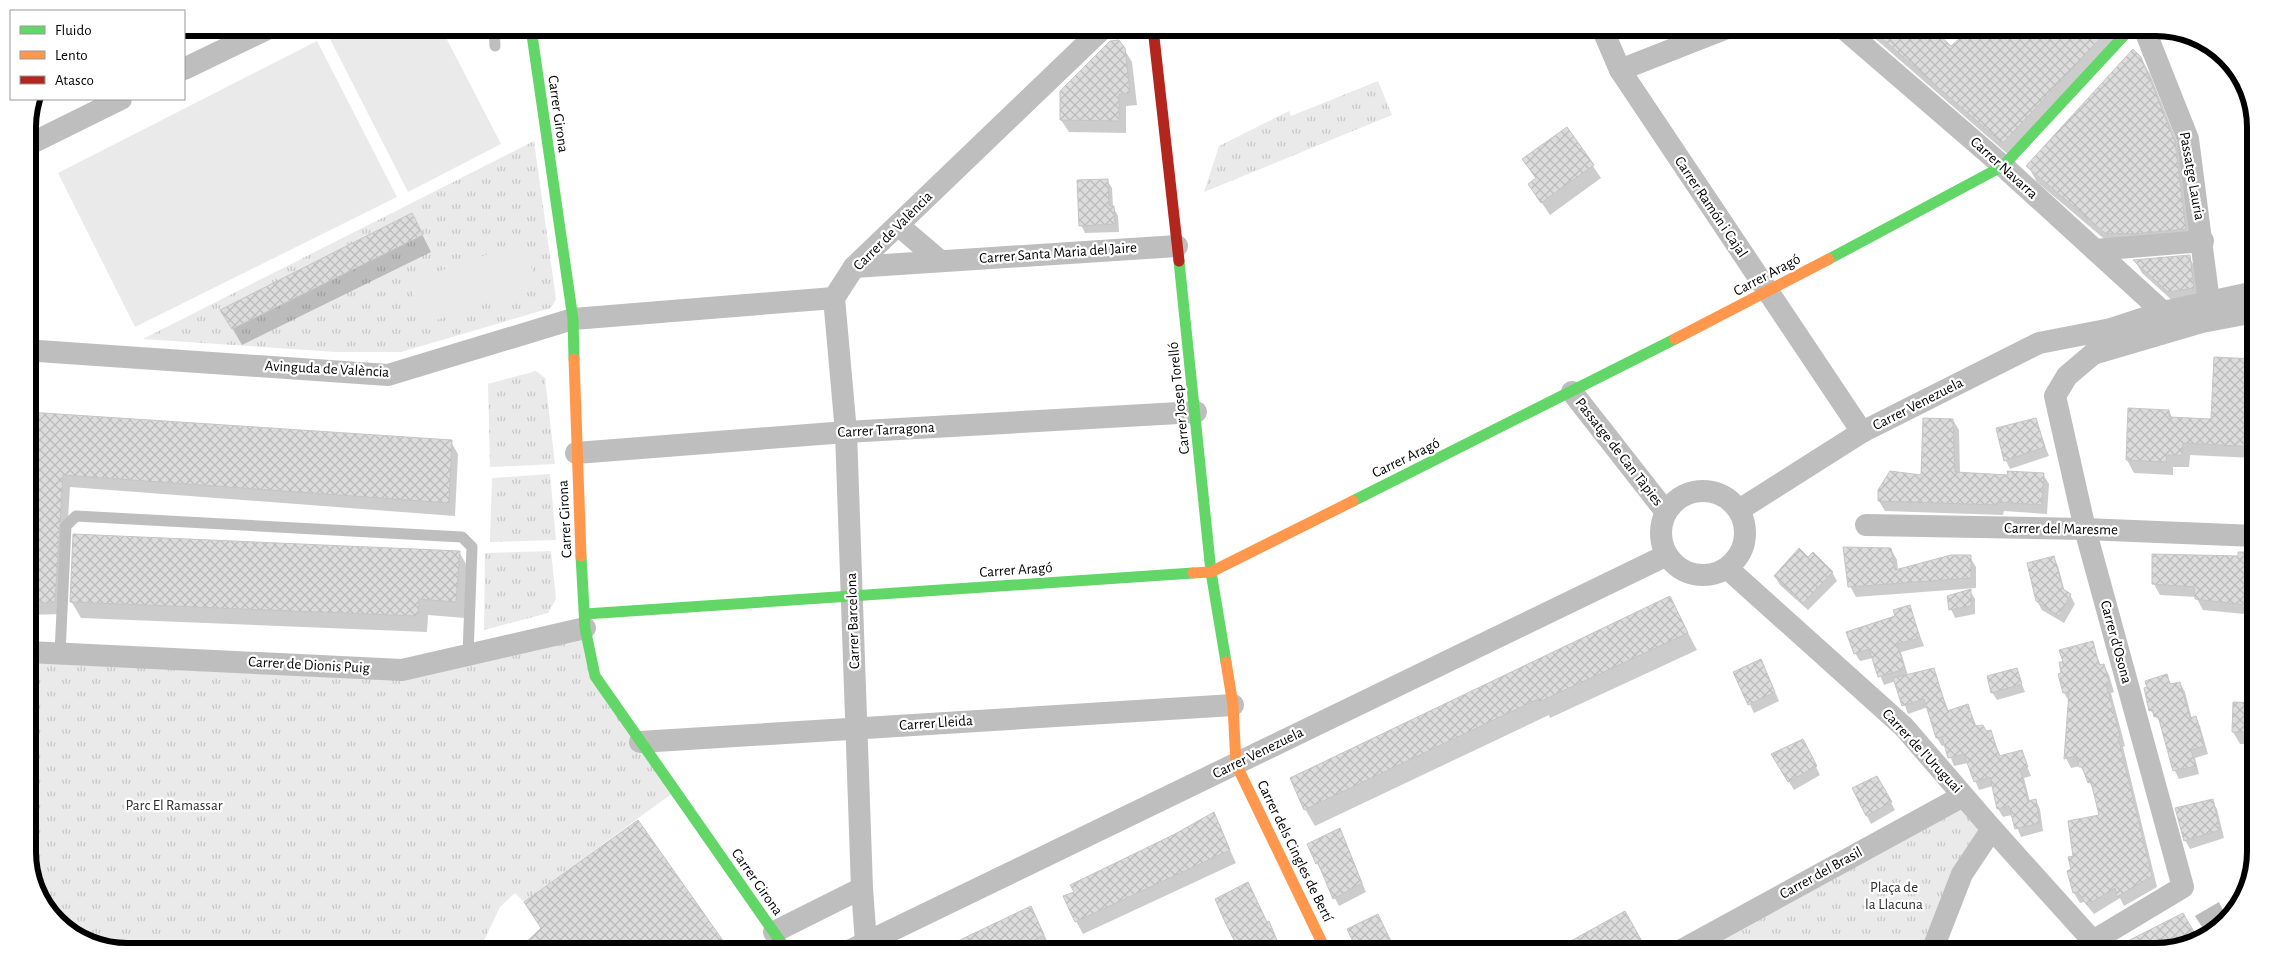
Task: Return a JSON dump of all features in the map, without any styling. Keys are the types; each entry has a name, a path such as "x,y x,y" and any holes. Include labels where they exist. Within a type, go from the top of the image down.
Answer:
{"street":[{"path":"185,68 252,36"},
{"name":"Carrer Girona","path":"532,36 573,319 576,453 585,621 595,676 781,943"},
{"name":"Carrer de València","path":"834,298 854,268 1095,36"},
{"name":"Carrer Josep Torelló","path":"1155,36 1196,412 1210,572 1233,705 1236,764"},
{"name":"Carrer Ramón i Cajal","path":"1605,36 1620,70 1862,432"},
{"path":"1620,70 1707,36"},
{"name":"Carrer Navarra","path":"1852,36 2003,166 2163,312"},
{"name":"Carrer Aragó","path":"585,621 852,597 1210,572 1768,292 2003,166 2124,36"},
{"name":"Passatge Lauria","path":"2147,36 2188,139 2209,302"},
{"path":"36,141 119,100"},
{"path":"898,224 939,260"},
{"path":"2095,250 2202,241"},
{"name":"Carrer Santa Maria del Jaire","path":"854,268 939,260 1177,246"},
{"name":"Carrer Venezuela","path":"1739,510 1862,432 2039,343 2111,330 2163,312 2247,294"},
{"path":"573,319 834,298"},
{"name":"Carrer Barcelona","path":"834,298 846,432 862,888 858,943"},
{"path":"2093,354 2202,322 2247,314"},
{"name":"Avinguda de València","path":"36,351 388,375 573,319"},
{"path":"2093,354 2111,330"},
{"name":"Carrer d'Osona","path":"2093,354 2066,376 2055,396 2085,529 2183,886 2099,943"},
{"name":"Passatge de Can Tàpies","path":"1572,392 1666,512"},
{"name":"Carrer Tarragona","path":"576,453 846,432 1196,412"},
{"path":"1696,491 1712,491 1725,496 1739,510 1745,524 1745,538 1740,553 1727,568 1710,575 1697,574 1682,569 1667,555 1662,540 1662,525 1666,512 1683,496 1696,491"},
{"name":"Carrer del Maresme","path":"1866,525 2085,529 2247,536"},
{"name":"Carrer Venezuela","path":"866,943 1667,555"},
{"name":"Carrer de l'Uruguai","path":"1727,568 1904,727 2092,943"},
{"name":"Carrer de Dionis Puig","path":"36,652 402,670 468,654 585,621"},
{"name":"Carrer Lleida","path":"640,742 1233,705"},
{"name":"Carrer dels Cingles de Bertí","path":"1236,764 1322,943"},
{"name":"Carrer del Brasil","path":"1696,943 1963,796"},
{"path":"1935,943 1962,874 1992,829"},
{"path":"774,932 862,888"}],"lane":[{"path":"494,36 495,46"},
{"path":"60,653 66,526 76,516 462,537 472,547 468,654"}],"green space":[{"path":"329,36 445,36 501,144 408,192"},
{"path":"317,41 397,197 135,327 58,173"},
{"path":"1378,81 1392,115 1204,192 1219,146 1289,111 1291,116"},
{"path":"534,141 556,299 551,308 401,352 336,352 143,339"},
{"path":"523,242 537,285 425,324 408,282"},
{"path":"536,371 545,378 555,464 490,467 488,384"},
{"path":"550,474 556,540 490,542 492,478"},
{"path":"551,551 556,599 548,613 484,630 485,553"},
{"name":"Parc El Ramassar","path":"585,628 595,676 674,792 524,902 515,893 500,907 483,943 121,943 98,938 82,931 63,916 48,897 41,881 36,858 36,652 402,670"},
{"name":"Plaça de la Llacuna","path":"1963,796 1992,829 1936,943 1695,943"}],"shaded area":[{"path":"2219,902 2224,912 2216,920 2202,927 2195,916"}],"building":[{"path":"1879,36 1940,36 1951,46 1962,36 2103,36 2004,142 2001,142"},
{"path":"1119,40 1125,48 1130,93 1119,94 1119,121 1060,120 1060,91 1110,41"},
{"path":"2133,49 2141,57 2175,142 2186,229 2133,234 2105,233 2026,166"},
{"path":"1567,127 1594,165 1541,203 1528,184 1536,178 1522,159"},
{"path":"1108,179 1109,206 1114,206 1115,224 1079,226 1077,180"},
{"path":"412,213 423,235 232,329 220,310"},
{"path":"2190,255 2194,288 2168,292 2133,260"},
{"path":"2214,357 2247,359 2247,447 2183,443 2182,455 2167,455 2166,462 2126,460 2128,408 2169,410 2169,417 2211,419"},
{"path":"36,413 452,440 449,503 63,475 55,601 52,603 36,603"},
{"path":"1923,418 1953,419 1955,472 2008,475 2007,471 2044,473 2042,505 1998,502 1998,505 1878,501 1878,490 1890,471 1921,475"},
{"path":"2036,418 2045,447 2004,461 1996,428"},
{"path":"73,534 460,551 456,602 419,599 418,616 70,602"},
{"path":"1843,547 1891,548 1895,570 1951,555 1971,555 1971,578 1848,587"},
{"path":"1799,548 1808,557 1813,552 1833,572 1803,603 1774,576"},
{"path":"2238,552 2247,552 2247,605 2195,599 2194,587 2152,584 2152,554 2238,556"},
{"path":"2054,556 2063,589 2071,594 2059,616 2036,601 2027,563"},
{"path":"1971,589 1971,606 1949,610 1947,596"},
{"path":"1670,596 1688,633 1539,702 1538,699 1304,810 1290,778"},
{"path":"1910,605 1920,638 1897,644 1905,669 1878,677 1869,649 1854,654 1846,632 1895,616 1893,610"},
{"path":"2093,641 2099,665 2104,664 2109,682 2106,683 2152,876 2117,897 2115,888 2087,905 2078,892 2073,893 2067,871 2071,869 2068,857 2073,856 2068,821 2099,815 2091,782 2088,783 2082,767 2079,767 2076,756 2064,759 2069,692 2063,693 2058,674 2061,673 2059,662 2063,662 2059,650"},
{"path":"1761,659 1775,692 1748,705 1733,672"},
{"path":"1934,668 1947,711 1968,704 1975,726 1983,725 1986,731 1991,730 1999,756 2022,750 2028,767 2020,769 2028,801 2036,799 2040,823 2015,829 2009,806 1997,809 1990,777 1974,782 1964,754 1948,758 1942,737 1936,738 1924,699 1902,706 1893,678"},
{"path":"2017,668 2022,684 1991,693 1987,676"},
{"path":"2167,674 2170,684 2180,682 2190,718 2196,716 2204,746 2191,750 2196,766 2173,771 2158,716 2154,717 2153,710 2149,711 2144,688 2147,687 2145,681"},
{"path":"2233,702 2247,703 2247,732 2232,732"},
{"path":"1803,739 1817,766 1788,782 1771,754"},
{"path":"1877,776 1892,802 1866,816 1852,788"},
{"path":"2213,799 2220,830 2184,841 2175,808"},
{"path":"1214,812 1230,850 1075,922 1063,896 1074,892 1070,885 1175,834"},
{"path":"638,820 725,943 525,943 541,928 524,902"},
{"path":"1340,828 1362,883 1333,899 1318,863 1316,864 1307,844"},
{"path":"1248,882 1267,922 1269,921 1278,943 1236,943 1215,899"},
{"path":"1031,906 1044,935 1028,943 954,943"},
{"path":"1625,911 1643,943 1567,943"},
{"path":"2183,913 2195,934 2168,942 2124,943"},
{"path":"1378,914 1392,943 1354,943 1347,929"}],"traffic: fast":[{"path":"532,36 573,319 574,359"},
{"path":"1829,259 2003,166 2124,36"},
{"path":"1179,261 1211,572 1226,662"},
{"path":"1353,501 1675,339"},
{"path":"581,556 585,628 595,676 781,943"},
{"path":"585,614 1193,573"}],"traffic: slow":[{"path":"1675,339 1829,259"},
{"path":"574,359 581,556"},
{"path":"1193,573 1211,572 1353,501"},
{"path":"1226,662 1233,705 1236,764 1322,943"}],"traffic: jam":[{"path":"1154,36 1179,261"}]}
